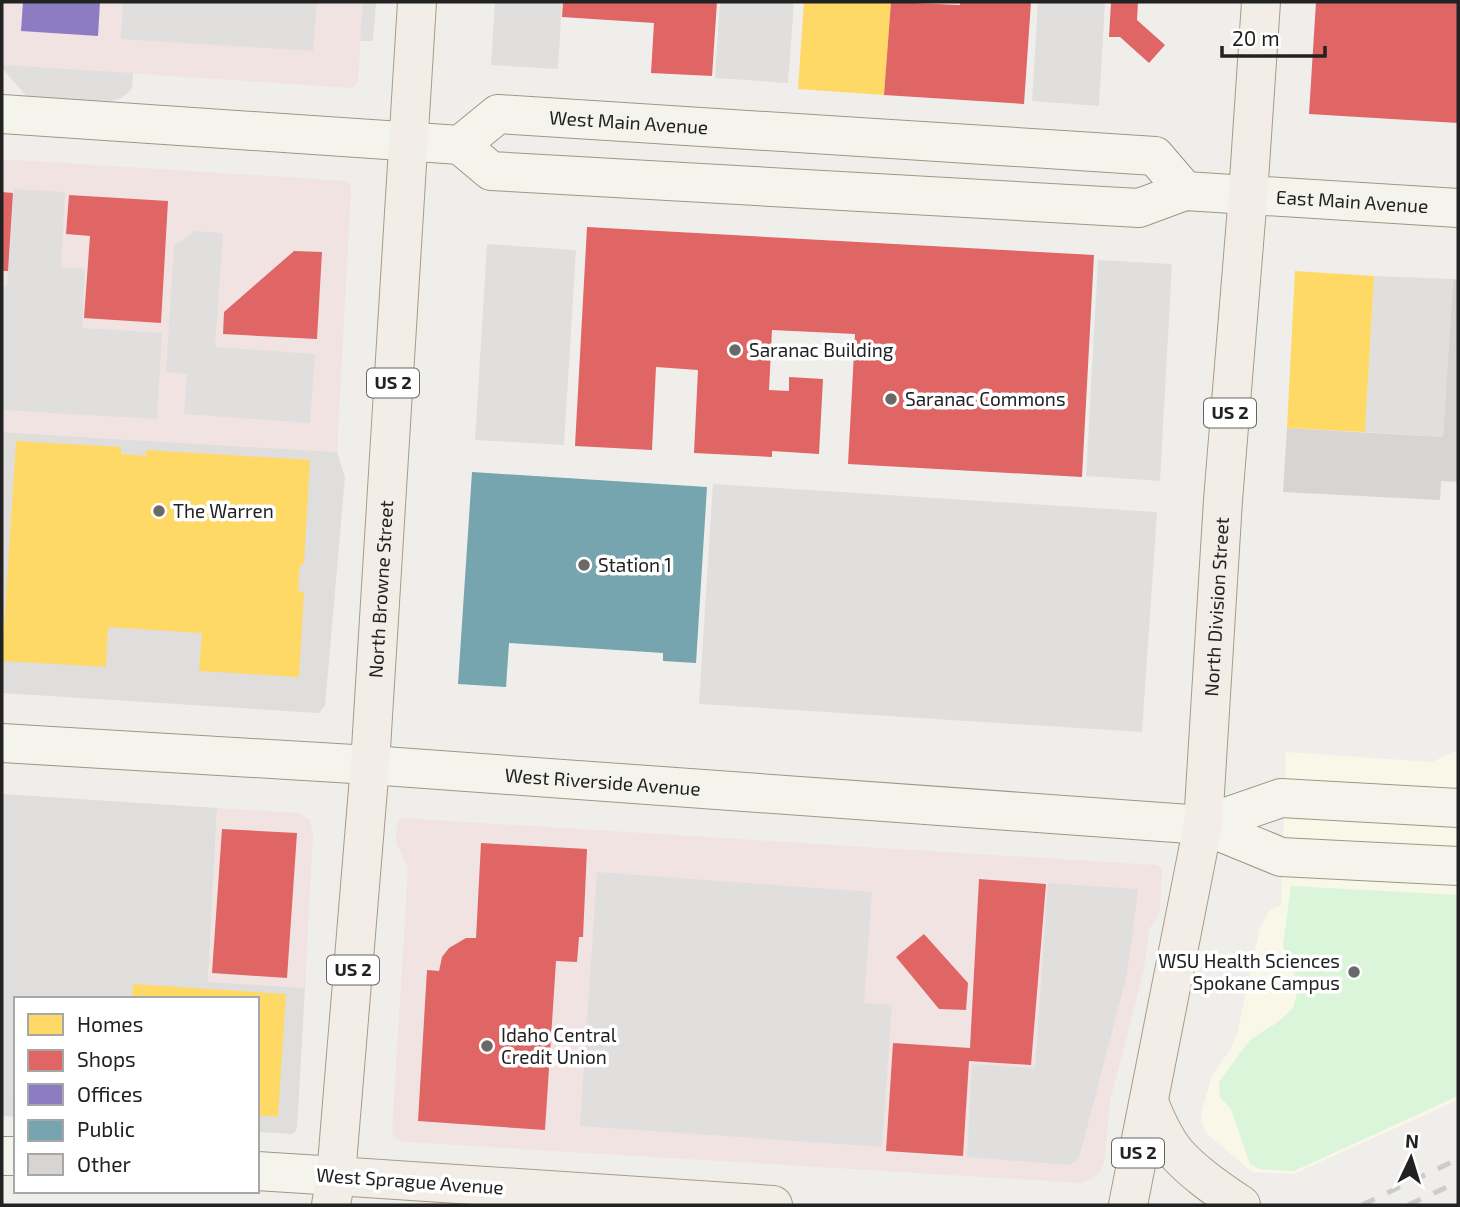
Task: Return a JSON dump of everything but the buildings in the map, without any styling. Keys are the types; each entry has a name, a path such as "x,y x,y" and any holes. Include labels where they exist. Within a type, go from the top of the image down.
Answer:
{"main road":[{"name":"North Browne Street","path":"333,1191 370,765 417,2"},
{"name":"North Division Street","path":"1128,1205 1203,825 1223,500 1261,2"},
{"path":"2,114 460,145 491,171 1139,208 1185,191 1248,195"},
{"name":"West Main Avenue","path":"460,145 498,114 1155,156 1185,191"},
{"name":"East Main Avenue","path":"1248,195 1458,208"},
{"name":"West Riverside Avenue","path":"2,743 370,765 1203,825"},
{"path":"1203,825 1281,797 1458,808"},
{"path":"1203,825 1281,858 1458,866"},
{"path":"1149,1102 1158,1126 1177,1153 1205,1179 1241,1205"},
{"name":"West Sprague Avenue","path":"259,1172 333,1191 773,1205"}],"shaded area":[{"path":"2,2 363,2 358,81 351,88 2,65"},
{"path":"123,2 317,2 313,51 121,39"},
{"path":"363,2 376,2 373,41 360,41"},
{"path":"495,2 562,2 558,69 491,65"},
{"path":"720,2 794,2 788,83 715,78"},
{"path":"1038,2 1105,2 1099,106 1032,101"},
{"path":"2,65 133,73 132,88 127,94 108,102 27,97"},
{"path":"2,159 346,181 350,184 337,452 2,432"},
{"path":"14,189 65,192 61,267 85,269 82,328 162,333 157,419 2,410 2,286 7,286"},
{"path":"195,231 223,233 215,347 315,354 310,423 184,414 187,374 166,372 174,246"},
{"path":"487,244 576,250 564,445 475,440"},
{"path":"1098,260 1172,264 1160,481 1086,476"},
{"path":"1374,276 1453,279 1443,437 1365,432"},
{"name":"The Warren","path":"2,432 337,452 345,477 325,706 319,713 2,693"},
{"path":"713,484 1157,512 1142,732 699,704"},
{"name":"WSU Health Sciences Spokane Campus","path":"1458,750 1458,1100 1293,1174 1252,1172 1206,1133 1201,1121 1212,1075 1231,1049 1237,1034 1260,927 1270,910 1281,905 1286,752 1432,762"},
{"path":"2,794 217,808 208,981 305,988 295,1132 259,1132 259,997 14,997 14,1117 2,1116"},
{"path":"217,808 298,813 310,820 313,834 305,988 208,982"},
{"path":"402,818 1160,867 1160,909 1149,929 1144,970 1110,1101 1105,1157 1101,1170 1093,1179 1081,1183 406,1142 395,1139 392,1132 408,868 396,843 397,824"},
{"path":"2,832 212,847 205,979 125,974 123,997 14,997 14,1098 2,1097"},
{"path":"597,872 872,892 864,1003 892,1005 882,1147 580,1126"},
{"path":"1048,883 1138,889 1126,978 1079,1158 1070,1165 967,1157 972,1064 1035,1068"}],"green space":[{"name":"WSU Health Sciences Spokane Campus","path":"1291,886 1458,895 1458,1096 1294,1171 1259,1169 1250,1164 1231,1109 1220,1097 1219,1082 1250,1040 1278,1022 1293,1008 1299,987 1283,946"}],"railway":[{"path":"1362,1205 1458,1159"},
{"path":"1408,1205 1458,1182"}],"place":[{"name":"Saranac Building","path":"735,350"},
{"name":"Saranac Commons","path":"891,399"},
{"name":"The Warren","path":"159,511"},
{"name":"Station 1","path":"584,565"},
{"name":"WSU Health Sciences Spokane Campus","path":"1354,972"},
{"name":"Idaho Central Credit Union","path":"487,1046"}]}
